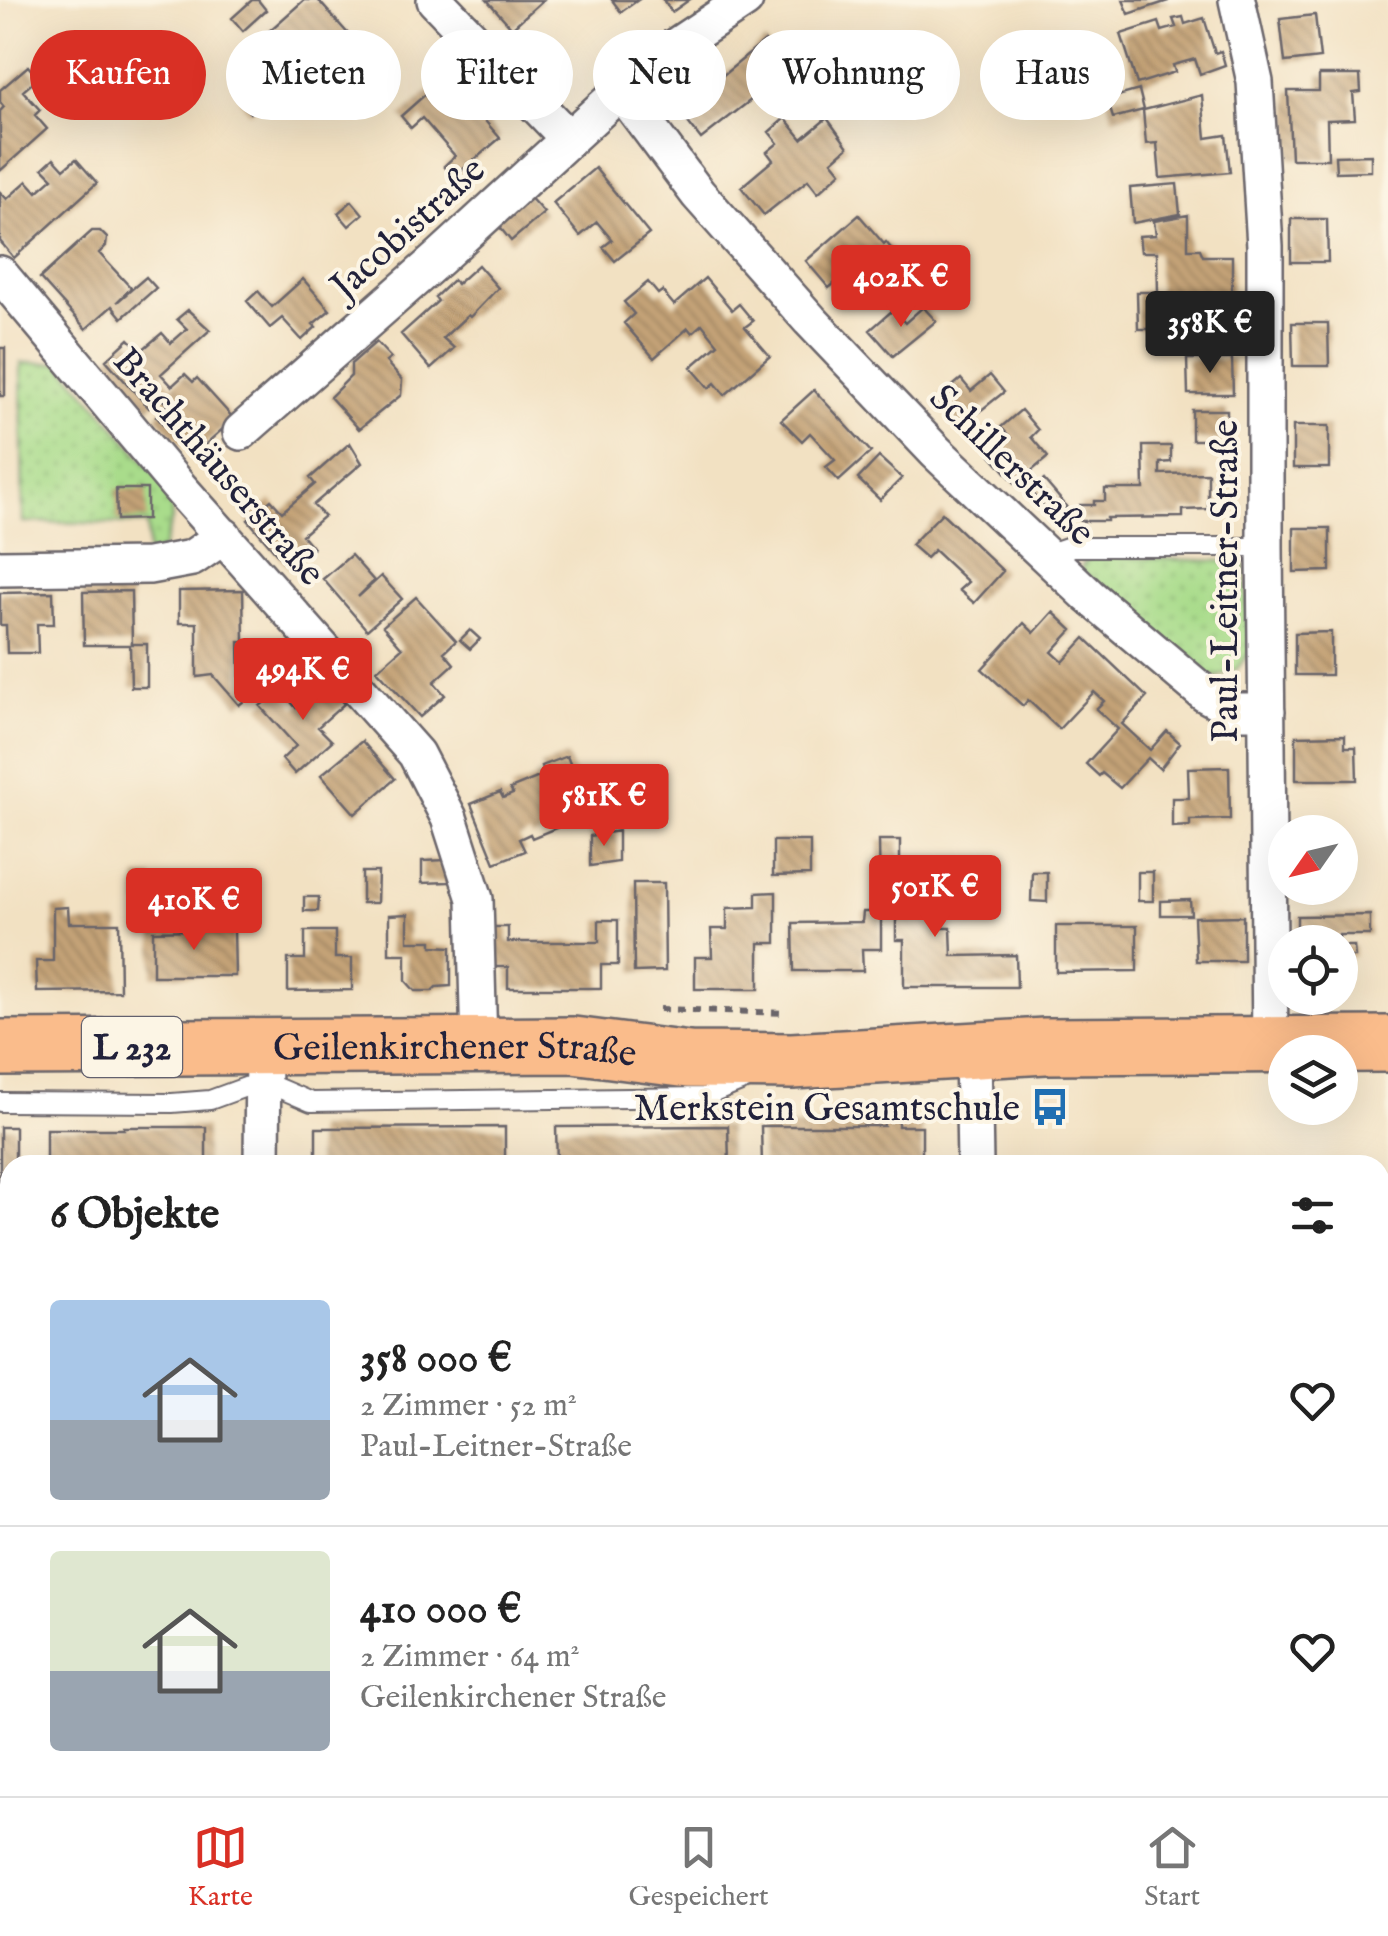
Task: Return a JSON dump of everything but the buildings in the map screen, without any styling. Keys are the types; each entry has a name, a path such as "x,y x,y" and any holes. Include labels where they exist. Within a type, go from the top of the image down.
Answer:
{"main road":[{"name":"Geilenkirchener Straße","path":"0,1048 263,1064 479,1046 574,1046 689,1060 798,1038 973,1050 1268,1044"},
{"name":"Geilenkirchener Straße","path":"1358,1044 1388,1044"}],"street":[{"path":"435,0 568,138"},
{"name":"Jacobistraße","path":"700,30 744,0"},
{"name":"Paul-Leitner-Straße","path":"1237,0 1255,82 1265,246 1270,1035"},
{"name":"Jacobistraße","path":"241,432 593,116"},
{"name":"Schillerstraße","path":"643,120 698,194 810,320 936,452 1044,555 1205,694 1236,711 1267,710"},
{"name":"Brachthäuserstraße","path":"0,274 178,486 416,754 450,818 475,899 479,1046"},
{"path":"0,568 149,566 192,558 224,536"},
{"path":"973,1050 975,1155"},
{"path":"262,1155 263,1064"}],"lane":[{"path":"1044,555 1066,547 1265,547"},
{"path":"0,1102 210,1100 263,1064 311,1102 704,1097 798,1038"}],"path":[{"path":"659,1009 798,1038"}],"green space":[{"path":"21,363 60,363 170,490 172,519 162,550 148,554 147,524 23,522"},
{"path":"1091,556 1244,562 1251,650 1237,669 1210,680 1082,572 1082,565"}],"place":[{"name":"Merkstein Gesamtschule","path":"1050,1107"}]}
